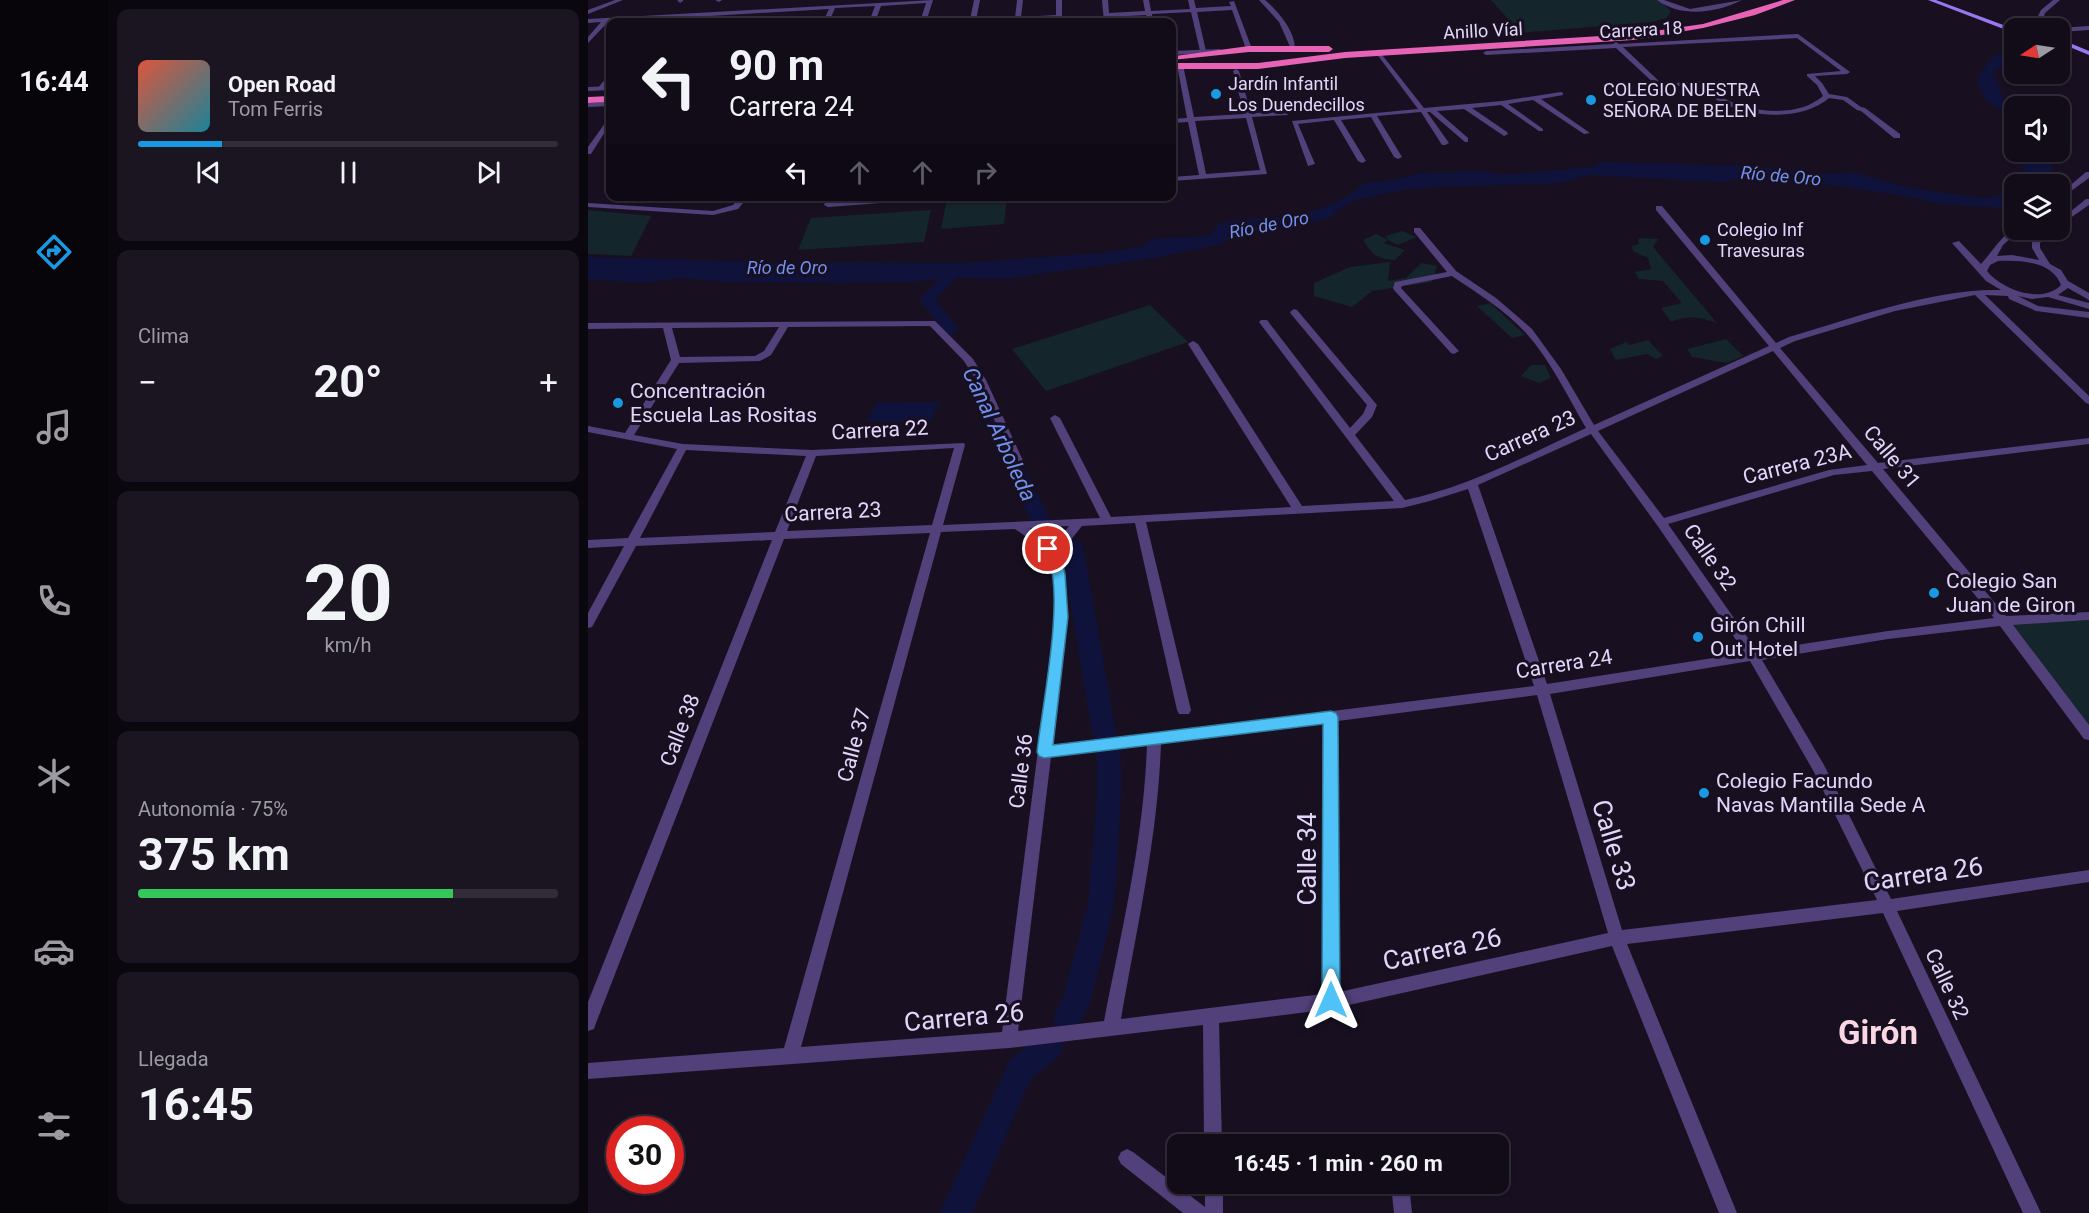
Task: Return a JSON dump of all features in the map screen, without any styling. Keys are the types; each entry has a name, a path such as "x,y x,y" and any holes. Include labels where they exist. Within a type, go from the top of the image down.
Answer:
{"highway":[{"name":"Anillo Víal","path":"1176,58 1250,49 1324,50 1624,30 1685,21 1767,0"},
{"name":"Anillo Víal","path":"1176,65 1232,69 1325,57 1611,39 1703,26 1752,14 1791,0"},
{"path":"1277,48 1268,52 1268,58 1284,63"},
{"path":"1223,51 1239,53 1245,58 1232,69"},
{"path":"588,91 606,90"},
{"path":"588,100 606,99"}],"main road":[{"path":"1931,0 2004,27"},
{"path":"1948,0 2004,21"},
{"path":"2070,45 2089,53"},
{"path":"2070,52 2089,59"}],"street":[{"path":"588,12 620,0"},
{"path":"974,18 977,0"},
{"path":"1018,18 1020,0"},
{"path":"1059,0 1059,18"},
{"path":"1105,0 1107,18"},
{"path":"1146,0 1150,18"},
{"path":"1191,0 1203,51"},
{"path":"1231,0 1250,49"},
{"path":"1262,0 1283,23 1293,48"},
{"path":"1660,0 1687,11 1707,9 1739,0"},
{"path":"2041,18 2046,8 2057,0"},
{"path":"626,18 929,1 924,18"},
{"path":"874,18 879,4"},
{"path":"828,18 833,6"},
{"path":"1114,18 1149,13 1234,8"},
{"path":"786,15 789,9"},
{"path":"738,18 742,11"},
{"path":"698,18 702,13"},
{"path":"588,21 606,20"},
{"path":"588,41 606,20"},
{"path":"2070,29 2089,28"},
{"name":"Carrera 18","path":"1486,53 1798,36 1847,72 1809,75 1820,84 1827,96"},
{"path":"1611,39 1660,86 1700,83 1722,100 1735,106 1764,111 1806,109 1822,103 1827,96 1845,98 1898,135"},
{"path":"1176,53 1223,51"},
{"path":"1379,53 1428,110 1465,140"},
{"path":"1176,68 1192,120 1203,177"},
{"path":"1176,179 1264,172 1232,69"},
{"path":"600,89 606,81"},
{"path":"588,91 606,90"},
{"path":"1311,164 1294,122 1466,107 1561,94"},
{"path":"1536,99 1586,133"},
{"path":"1502,103 1541,130"},
{"path":"588,105 606,104"},
{"path":"1466,107 1504,134"},
{"path":"1428,110 1445,143"},
{"path":"1176,121 1287,113"},
{"path":"1373,115 1398,158"},
{"path":"1336,118 1362,161"},
{"path":"588,152 606,126"},
{"path":"2070,189 2089,174"},
{"path":"641,209 645,201"},
{"path":"588,205 713,213 730,211 743,201"},
{"path":"830,201 828,206 875,201"},
{"path":"2070,215 2089,201"},
{"name":"Calle 31","path":"1659,208 2002,621 2089,735"},
{"name":"Calle 32","path":"1417,230 1453,273 1502,306 1529,331 1556,369 1592,429 1753,655 1819,769 1887,906 2032,1213"},
{"path":"1991,260 2005,240"},
{"path":"2039,240 2036,245 2046,266"},
{"path":"1956,243 1985,273 2004,288 2023,294"},
{"path":"2089,297 2064,282 2058,273 2046,266 2021,259 2004,258 1986,263 1985,273 1977,292 2089,401"},
{"path":"1453,273 1398,284 1396,288 1454,351"},
{"path":"2048,295 2063,289 2064,282"},
{"name":"Carrera 23","path":"588,544 1107,521 1402,504 1472,484 1775,346 1893,309 1977,292 2048,295"},
{"path":"2003,294 2036,308 2089,315"},
{"path":"2048,295 2089,306"},
{"path":"1294,312 1371,405 1368,415 1349,435"},
{"path":"1264,322 1402,504"},
{"path":"588,326 932,323 968,359 981,380 1020,465"},
{"path":"676,360 757,358 768,353 785,325"},
{"path":"627,437 676,360 667,327"},
{"path":"1193,344 1299,510"},
{"path":"1055,418 1107,521"},
{"name":"Carrera 22","path":"588,429 683,447 812,453 960,445"},
{"name":"Carrera 23A","path":"1660,522 1833,472 2089,441"},
{"name":"Calle 37","path":"790,1056 935,527 960,445"},
{"path":"588,624 683,447"},
{"name":"Calle 38","path":"588,1023 812,453"},
{"name":"Calle 33","path":"1472,484 1542,690 1617,938 1728,1213"},
{"path":"1140,519 1184,710"},
{"path":"1016,524 1039,540 1055,560 1064,540 1079,522"},
{"name":"Calle 36","path":"1009,1040 1050,751 1061,617 1061,595 1055,560"},
{"name":"Carrera 24","path":"1050,751 1542,690 1888,634 2002,621 2089,616"},
{"name":"Calle 34","path":"1331,717 1331,1000"},
{"path":"1111,1026 1149,822 1154,772 1153,738"},
{"name":"Carrera 26","path":"588,1071 1009,1040 1111,1026 1211,1016 1331,1000 1617,938 1887,906 2089,876"},
{"path":"1211,1016 1213,1134"},
{"path":"1127,1158 1198,1213"},
{"path":"1214,1194 1214,1213"},
{"path":"1401,1194 1403,1213"}],"shaded area":[{"path":"1491,0 1659,0 1671,11 1667,18 1652,22 1493,35 1509,20"},
{"path":"947,201 1007,201 1004,224 941,229"},
{"path":"588,210 651,216 631,256 588,254"},
{"path":"931,210 924,242 798,250 811,218"},
{"path":"1402,231 1417,237 1398,245 1388,240 1386,236"},
{"path":"1376,234 1388,240 1383,243 1405,250 1395,260 1384,259 1376,255 1363,240"},
{"path":"1638,238 1658,239 1653,247 1717,323 1694,318 1683,318 1671,322 1661,308 1682,303 1663,281 1639,279 1635,272 1651,269 1648,258 1633,251 1632,246 1639,244"},
{"path":"1390,262 1388,281 1406,278 1421,263 1437,266 1432,282 1372,291 1352,307 1314,296 1314,283 1350,267"},
{"path":"1490,303 1525,335 1512,338 1477,306"},
{"path":"1150,305 1188,342 1046,391 1012,349"},
{"path":"1726,339 1743,356 1727,363 1692,357 1687,349"},
{"path":"1648,340 1663,356 1656,359 1647,354 1616,360 1610,349 1626,342 1629,345"},
{"path":"1531,365 1545,365 1551,378 1539,383 1521,376"},
{"path":"2089,620 2089,728 2010,625"}],"water":[{"path":"2004,54 2004,67 1992,71 2004,99 2004,110 1989,102 1978,80 1995,55"},
{"name":"Río de Oro","path":"1599,162 1750,166 1827,174 1852,172 1906,187 1944,193 1984,198 2004,195 2004,208 1939,204 1911,197 1781,178 1751,176 1724,182 1587,175 1561,183 1413,188 1359,199 1342,207 1328,219 1233,238 1217,245 1154,258 1003,279 949,277 912,282 841,283 726,282 681,278 641,283 588,279 588,257 764,262 963,263 1112,252 1144,246 1152,239 1209,236 1218,225 1231,220 1305,213 1338,202 1361,184 1419,173 1484,171 1500,175 1594,167"},
{"path":"2020,162 2052,162 2053,168 2048,174 2028,174"},
{"path":"939,402 931,422 867,422 876,403"}],"waterway":[{"name":"Canal Arboleda","path":"951,330 927,299 958,269"},
{"name":"Canal Arboleda","path":"972,373 982,390 1002,441 1039,517"},
{"name":"Canal Arboleda","path":"1044,529 1055,536"},
{"name":"Canal Arboleda","path":"1067,1018 1076,1003 1101,904 1109,798 1109,761 1071,546"},
{"name":"Canal Arboleda","path":"956,1213 1020,1070 1049,1046"}],"place":[{"name":"Jardín Infantil Los Duendecillos","path":"1216,94"},
{"name":"COLEGIO NUESTRA SEÑORA DE BELEN","path":"1591,100"},
{"name":"Colegio Inf Travesuras","path":"1705,240"},
{"name":"Concentración Escuela Las Rositas","path":"618,403"},
{"name":"Colegio San Juan de Giron","path":"1934,593"},
{"name":"Girón Chill Out Hotel","path":"1698,637"},
{"name":"Colegio Facundo Navas Mantilla Sede A","path":"1704,793"}],"district":[{"name":"Girón","path":"1878,1032"}],"route":[{"path":"1048,549 1055,560 1058,574 1061,617 1044,752 1331,717 1331,1000"}]}
